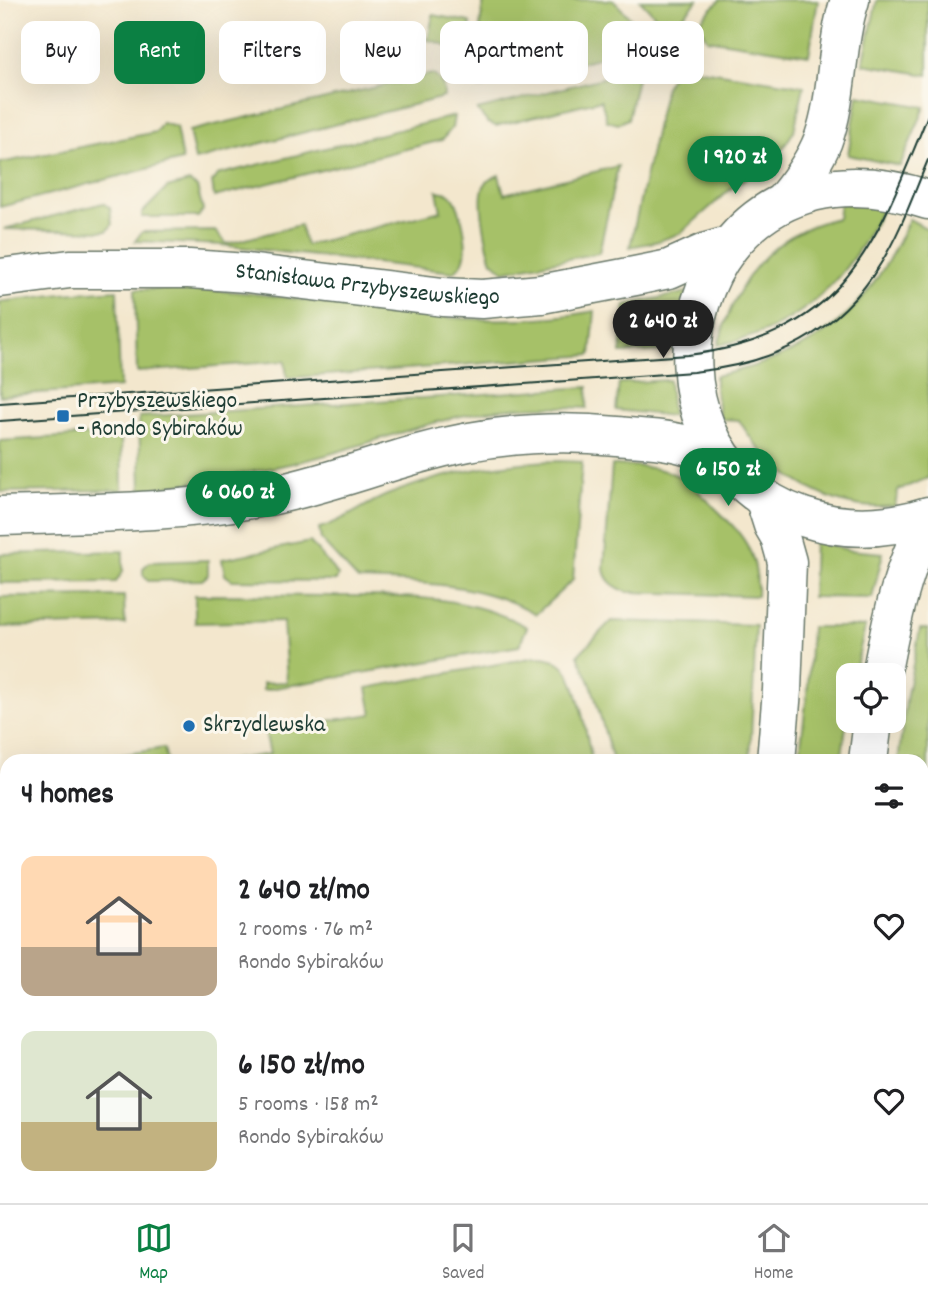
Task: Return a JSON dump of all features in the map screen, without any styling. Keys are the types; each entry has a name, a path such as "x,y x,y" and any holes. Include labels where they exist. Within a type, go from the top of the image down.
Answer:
{"main road":[{"path":"785,200 809,169 823,139 850,0"},
{"path":"732,470 708,431 695,387 692,364 694,327 704,290 728,246 753,220 785,200 808,193 857,186 905,192 928,200"},
{"name":"Stanisława Przybyszewskiego","path":"0,278 70,269 189,268 247,272 443,297 482,299 541,294 635,276 669,268 728,246"},
{"path":"0,516 141,512 229,502 292,491 444,447 545,432 609,435 698,449 732,470 765,500 817,522 845,526 889,526 928,518"},
{"path":"765,500 787,562 777,754"},
{"path":"884,663 904,579 928,518"},
{"path":"869,754 872,733"}],"green space":[{"path":"484,0 613,0 633,21 602,21 602,57 588,60 588,21 481,21"},
{"path":"640,0 698,0 679,21 660,21"},
{"path":"720,0 818,0 809,55 707,39 704,21 700,21"},
{"path":"877,0 928,0 928,75 863,64"},
{"path":"433,15 465,21 440,21 440,43 428,40"},
{"path":"704,70 804,86 794,131 777,157 734,186 681,233 630,247 667,84 704,84"},
{"path":"432,74 438,79 444,90 444,97 195,160 189,131 389,84 426,84 426,75"},
{"path":"602,78 602,84 636,84 628,119 618,124 607,121 601,100 496,126 488,123 477,110 588,84 588,82"},
{"path":"479,84 496,84 480,88"},
{"path":"858,95 925,107 900,166 848,155"},
{"path":"454,116 452,128 442,140 214,197 212,182 217,175"},
{"path":"162,123 176,127 182,160 0,207 0,163 156,132"},
{"path":"618,166 599,253 504,271 492,261 482,214 483,189 489,180 499,175 504,194"},
{"path":"189,182 197,187 203,210 198,217 142,217 142,213 167,188"},
{"path":"437,191 449,193 453,198 463,224 464,259 453,272 221,245 135,241 142,232 215,231 227,244 300,225 306,245 441,211"},
{"path":"103,203 110,208 112,225 107,231 4,229"},
{"path":"840,203 883,207 854,257 837,279 818,298 773,328 718,345 735,301 759,263 793,235 838,218"},
{"path":"909,219 928,229 928,478 898,490 895,506 871,507 826,496 805,486 785,473 768,457 739,420 720,419 715,376 782,356 810,342 834,325 856,305 876,281"},
{"path":"135,289 232,292 463,319 507,320 595,311 591,355 287,378 285,361 137,372"},
{"path":"117,290 120,387 0,396 0,302"},
{"path":"688,292 677,321 672,350 621,353 625,305"},
{"path":"669,380 672,416 616,410 619,383"},
{"path":"588,387 587,408 533,406 477,413 294,463 141,490 139,417"},
{"path":"121,433 122,490 0,492 0,441"},
{"path":"560,461 582,462 573,580 536,614 494,596 472,590 427,583 358,580 321,540 319,528 408,487 472,470"},
{"path":"612,465 664,471 692,486 731,524 746,543 755,566 757,596 627,592 612,584 604,569"},
{"path":"814,540 848,550 883,553 872,598 812,597"},
{"path":"310,542 338,575 336,581 232,580 225,575 222,559"},
{"path":"123,551 123,571 116,582 0,583 0,554"},
{"path":"208,560 208,575 202,580 148,581 143,575 143,568 150,562"},
{"path":"195,595 384,596 433,599 481,608 527,627 519,646 263,690 263,683 287,682 283,621 195,623"},
{"path":"124,596 125,624 0,627 0,597"},
{"path":"611,621 756,625 750,754 611,754 592,687 578,655"},
{"path":"811,627 865,627 857,663 836,663 836,733 845,733 842,754 800,754 808,686"},
{"path":"920,629 928,629 928,754 899,754 902,733 906,733 906,701"},
{"path":"536,657 547,658 562,665 573,682 590,754 270,754 265,731 372,714 367,688"},
{"path":"164,748 165,754 128,754"}],"tram line":[{"path":"0,403 688,355 742,345 785,328 819,305 847,276 870,243 890,204 928,115"},
{"path":"0,421 693,372 750,362 776,353 824,327 864,288 895,238 928,160"}],"place":[{"name":"Przybyszewskiego - Rondo Sybiraków","path":"63,416"},
{"name":"Skrzydlewska","path":"189,726"}]}
